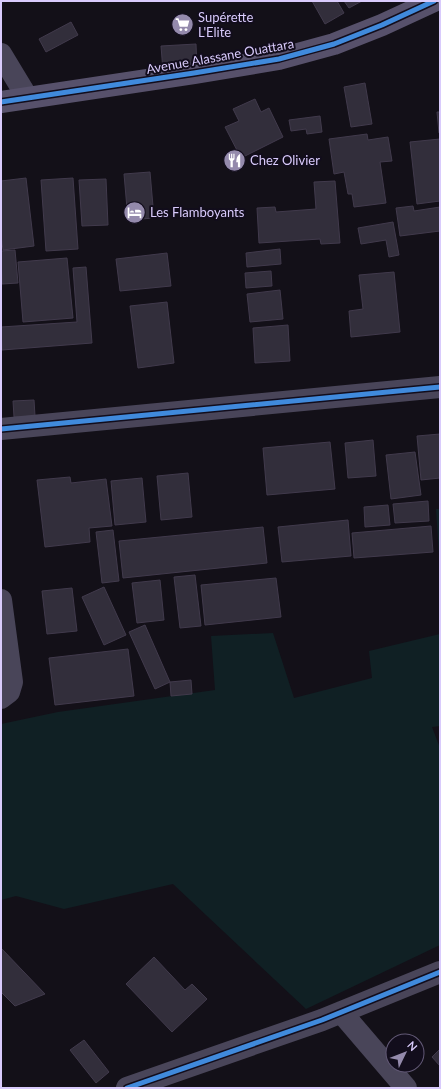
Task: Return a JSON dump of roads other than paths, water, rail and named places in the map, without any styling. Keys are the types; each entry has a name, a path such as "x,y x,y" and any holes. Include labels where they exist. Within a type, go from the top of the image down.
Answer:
{"street":[{"name":"Avenue Alassane Ouattara","path":"1,102 279,59 334,44 382,25 434,1"},
{"path":"1,54 27,97"},
{"path":"1,430 440,387"},
{"path":"1,600 12,682 9,692 1,698"},
{"path":"127,1088 322,1020 440,972"},
{"path":"341,1012 406,1088"}],"place":[{"name":"Supérette L'Elite","path":"183,24"},
{"name":"Chez Olivier","path":"235,160"},
{"name":"Les Flamboyants","path":"135,212"}]}
